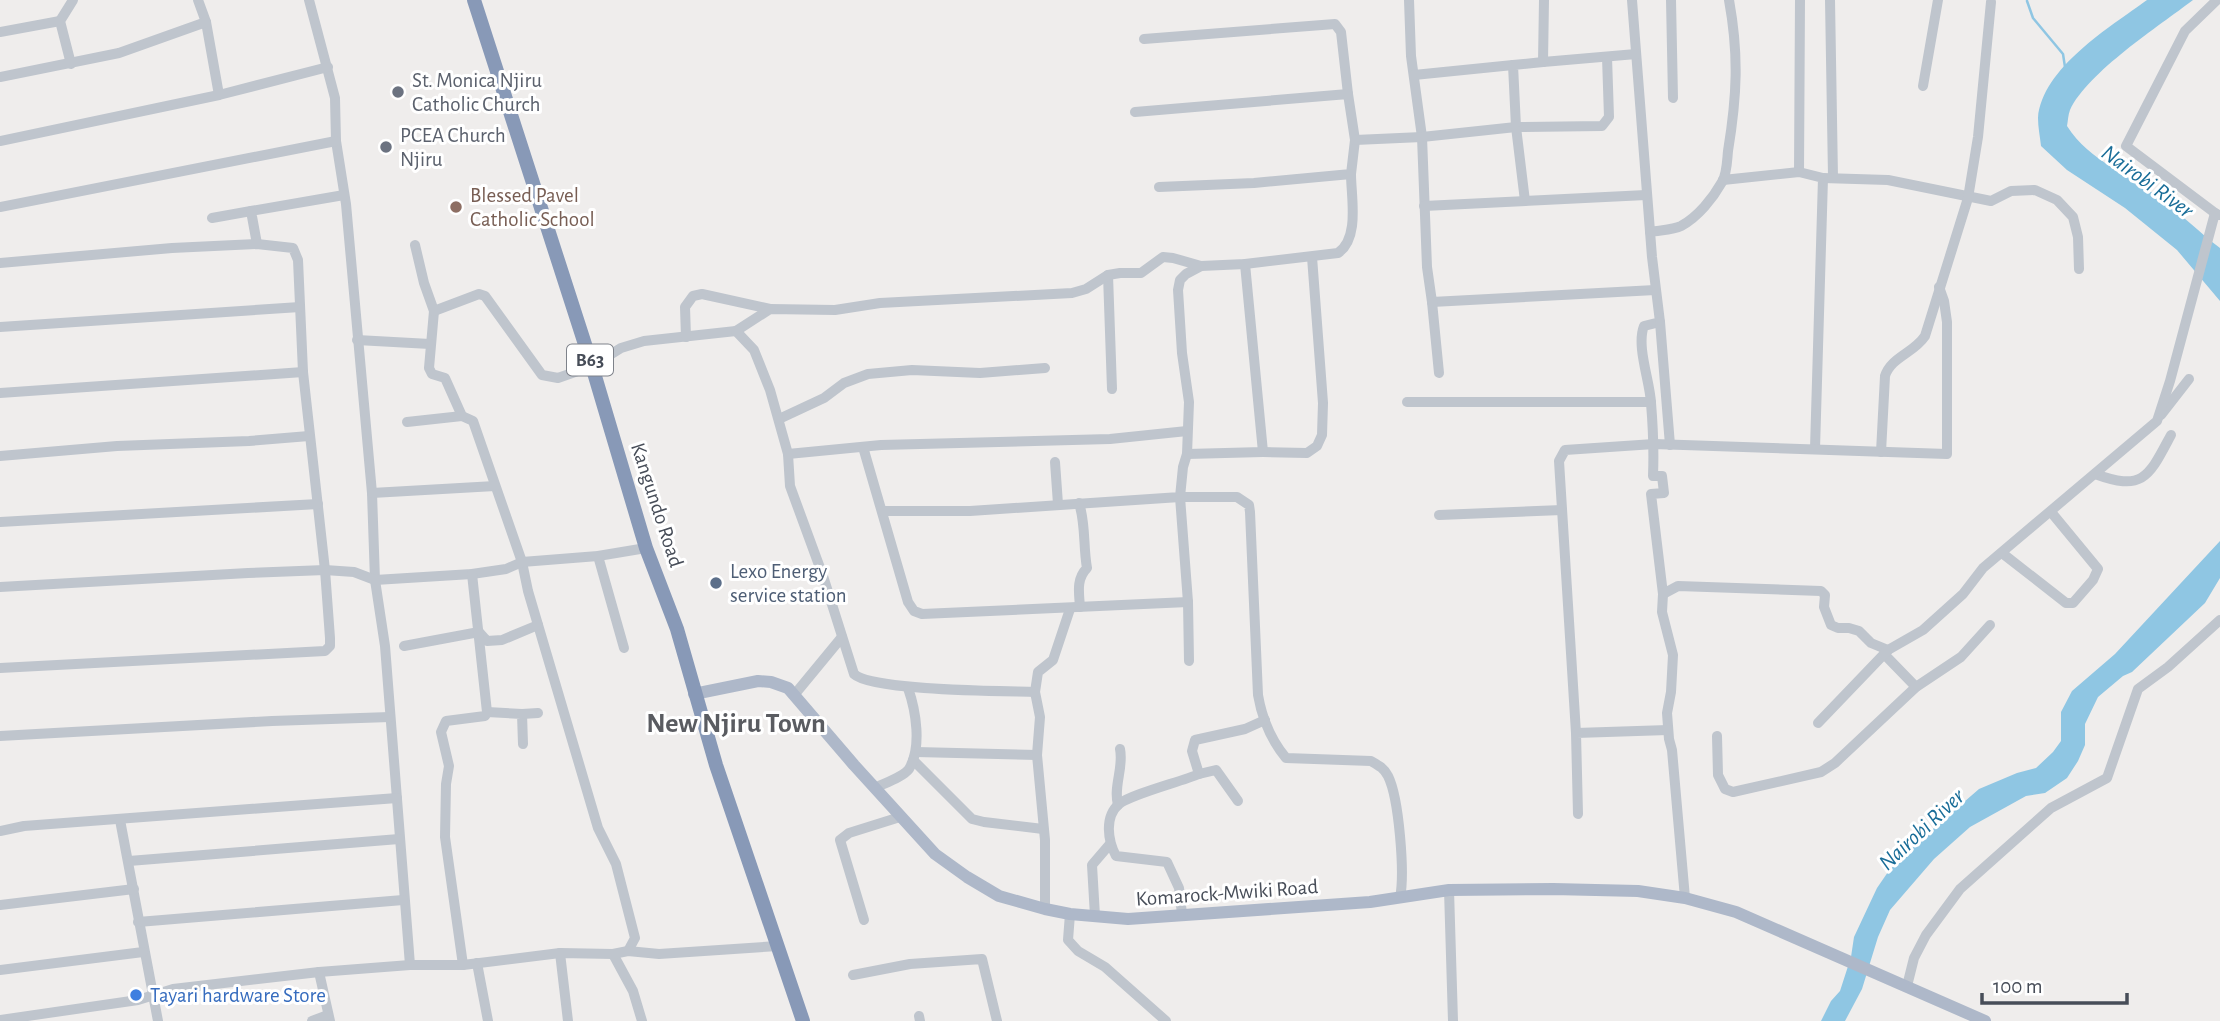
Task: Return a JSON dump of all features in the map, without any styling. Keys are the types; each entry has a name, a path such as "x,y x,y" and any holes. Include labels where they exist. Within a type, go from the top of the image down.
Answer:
{"highway":[{"name":"Kangundo Road","path":"474,0 592,366 646,548 677,629 694,694 747,861 803,1021"}],"main road":[{"name":"Komarock-Mwiki Road","path":"694,694 758,681 782,684 795,694 935,854 999,896 1045,909 1128,919 1401,898 1449,890 1553,888 1638,891 1685,898 1736,912 1985,1021"}],"street":[{"path":"71,64 60,21 73,0"},
{"path":"198,0 219,95"},
{"path":"309,0 335,98 336,141 345,195 372,494 376,580 384,646 410,965"},
{"path":"1409,0 1414,75 1422,137 1427,267 1438,373"},
{"path":"1543,62 1544,0"},
{"path":"1632,0 1646,195 1670,445"},
{"path":"1671,0 1673,98"},
{"path":"1650,232 1679,228 1706,204 1723,180 1736,83 1737,40 1730,0"},
{"path":"1799,172 1800,0"},
{"path":"1815,449 1828,177 1830,0"},
{"path":"1923,86 1938,0"},
{"path":"2157,421 2211,227 2217,214 2126,146 2185,31 2217,0"},
{"path":"1881,452 1885,376 1888,368 1919,344 1925,336 1968,198 1978,137 1990,2"},
{"path":"0,32 60,21"},
{"path":"0,77 119,53 205,22"},
{"path":"686,337 685,307 693,296 702,294 770,309 835,310 880,303 1072,293 1086,289 1108,275 1141,273 1163,257 1202,266 1245,264 1338,253 1349,241 1352,230 1351,174 1354,140 1341,32 1335,24 1144,39"},
{"path":"1414,75 1636,54"},
{"path":"1354,140 1422,137 1516,127 1602,126 1609,117 1607,57"},
{"path":"1514,65 1516,127 1525,201"},
{"path":"0,141 219,95 328,67"},
{"path":"1135,112 1348,94"},
{"path":"0,207 336,141"},
{"path":"1723,180 1799,172 1828,177 1888,180 1991,201 2011,191 2035,190 2057,200 2073,217 2078,237 2079,269"},
{"path":"1159,187 1254,183 1351,174"},
{"path":"212,218 345,195"},
{"path":"1424,206 1646,195"},
{"path":"251,211 257,244"},
{"path":"0,263 172,248 257,244 290,246 296,252 303,372 325,570 330,646 324,651 0,668"},
{"path":"415,245 434,311 429,368 432,374 445,378 462,416"},
{"path":"1187,454 1307,453 1317,446 1322,435 1323,403 1311,257"},
{"path":"1245,264 1263,452"},
{"path":"1189,661 1188,602 1180,497 1187,454 1189,402 1182,353 1178,290 1180,280 1186,274 1202,266"},
{"path":"1108,275 1112,389"},
{"path":"1578,814 1576,733 1559,461 1565,450 1654,444 1947,454 1947,322 1939,287"},
{"path":"1432,302 1656,290"},
{"path":"434,311 479,294 485,296 521,350 542,375 558,378 592,366 621,348 644,341 736,331 770,309"},
{"path":"0,327 300,307"},
{"path":"1660,322 1644,326 1641,338 1651,402 1653,476 1662,476 1664,493 1651,494 1662,612 1673,656 1667,713 1685,898"},
{"path":"736,331 759,359 788,454 789,486 823,576 856,677 908,688 1035,692"},
{"path":"357,340 430,344"},
{"path":"779,419 824,398 844,383 868,374 912,370 980,373 1045,368"},
{"path":"0,393 303,372"},
{"path":"1818,723 1886,652 1923,630 1963,594 1983,568 2157,421 2189,379"},
{"path":"1407,402 1651,402"},
{"path":"407,422 462,416 473,421 522,562 598,828 619,874 635,938 628,951"},
{"path":"788,454 863,447 1110,439 1187,431"},
{"path":"2095,474 2116,481 2133,482 2144,477 2156,463 2171,435"},
{"path":"0,456 117,446 309,436"},
{"path":"863,447 908,602 914,611 922,614 1188,602"},
{"path":"1055,462 1058,504"},
{"path":"372,494 495,486"},
{"path":"883,511 970,511 1180,497 1237,496 1249,505 1258,695 1265,720 1286,758 1371,761 1388,775 1401,845 1401,898"},
{"path":"1045,909 1046,865 1037,755 1040,717 1035,692 1038,672 1053,660 1075,608 1079,580 1087,568 1084,552 1086,523 1079,503"},
{"path":"0,522 318,504"},
{"path":"1439,516 1562,510"},
{"path":"2002,553 2066,603 2073,603 2093,580 2098,569 2051,512"},
{"path":"0,587 325,570 354,572 376,580 472,574 506,569 522,562 598,556 646,548"},
{"path":"598,556 624,648"},
{"path":"463,965 445,837 449,766 442,732 446,721 485,716 487,712 472,574"},
{"path":"1662,594 1678,586 1821,591 1825,595 1824,607 1831,625 1859,631 1871,643 1886,652 1916,687"},
{"path":"1907,986 1914,958 1926,935 1960,889 2051,808 2107,778 2138,689 2168,667 2220,620"},
{"path":"479,632 487,641 497,640 538,625"},
{"path":"1717,736 1718,775 1725,789 1733,792 1821,772 1852,748 1916,687 1961,657 1990,625"},
{"path":"404,646 479,632"},
{"path":"795,694 842,637"},
{"path":"875,788 908,771 914,756 913,702 908,688"},
{"path":"487,712 538,713"},
{"path":"522,714 523,744"},
{"path":"0,736 390,717"},
{"path":"1199,774 1192,751 1195,740 1245,729 1265,720"},
{"path":"1576,733 1668,730"},
{"path":"1118,805 1116,793 1122,760 1120,749"},
{"path":"914,756 1037,755"},
{"path":"914,756 972,819 1043,829"},
{"path":"1182,915 1179,888 1167,862 1116,856 1110,844 1111,817 1118,805 1216,770 1238,801"},
{"path":"0,831 24,826 397,798"},
{"path":"864,920 839,840 849,833 900,817"},
{"path":"120,820 158,1021"},
{"path":"129,860 399,839"},
{"path":"1096,916 1092,865 1110,844"},
{"path":"0,905 134,889"},
{"path":"1449,890 1453,1016 1460,1021"},
{"path":"138,922 403,900"},
{"path":"1070,914 1068,940 1078,951 1105,967 1166,1021"},
{"path":"5,1020 138,1000 173,989 319,972 410,965 463,965 560,953 613,954 628,951 659,954 778,946"},
{"path":"0,970 143,952"},
{"path":"560,953 568,1021"},
{"path":"613,954 633,991 642,1021"},
{"path":"853,975 910,964 982,959 998,1021"},
{"path":"477,963 488,1021"},
{"path":"312,1021 329,1018 319,972"}],"water":[{"path":"2147,0 2193,0 2126,50 2092,80 2070,110 2067,126 2098,158 2149,190 2220,248 2220,301 2177,250 2125,208 2067,170 2041,146 2038,118 2042,100 2052,82 2080,50"},
{"path":"2220,541 2220,578 2205,603 2132,672 2123,676 2098,697 2085,724 2085,745 2067,778 2045,793 2026,796 1970,827 1934,859 1890,910 1878,937 1862,989 1845,1021 1821,1021 1831,1001 1840,991 1851,957 1854,937 1877,888 1888,872 1904,854 1979,789 2036,768 2053,752 2061,741 2061,712 2072,691 2115,654"}],"waterway":[{"path":"2027,1 2033,18 2063,54 2065,67"}],"place":[{"name":"St. Monica Njiru Catholic Church","path":"398,92"},
{"name":"PCEA Church Njiru","path":"386,147"},
{"name":"Blessed Pavel Catholic School","path":"456,207"},
{"name":"Lexo Energy service station","path":"716,583"},
{"name":"Tayari hardware Store","path":"136,995"}],"district":[{"name":"New Njiru Town","path":"736,724"}],"water label":[{"name":"Nairobi River","path":"2147,182"},
{"name":"Nairobi River","path":"1922,830"}]}
